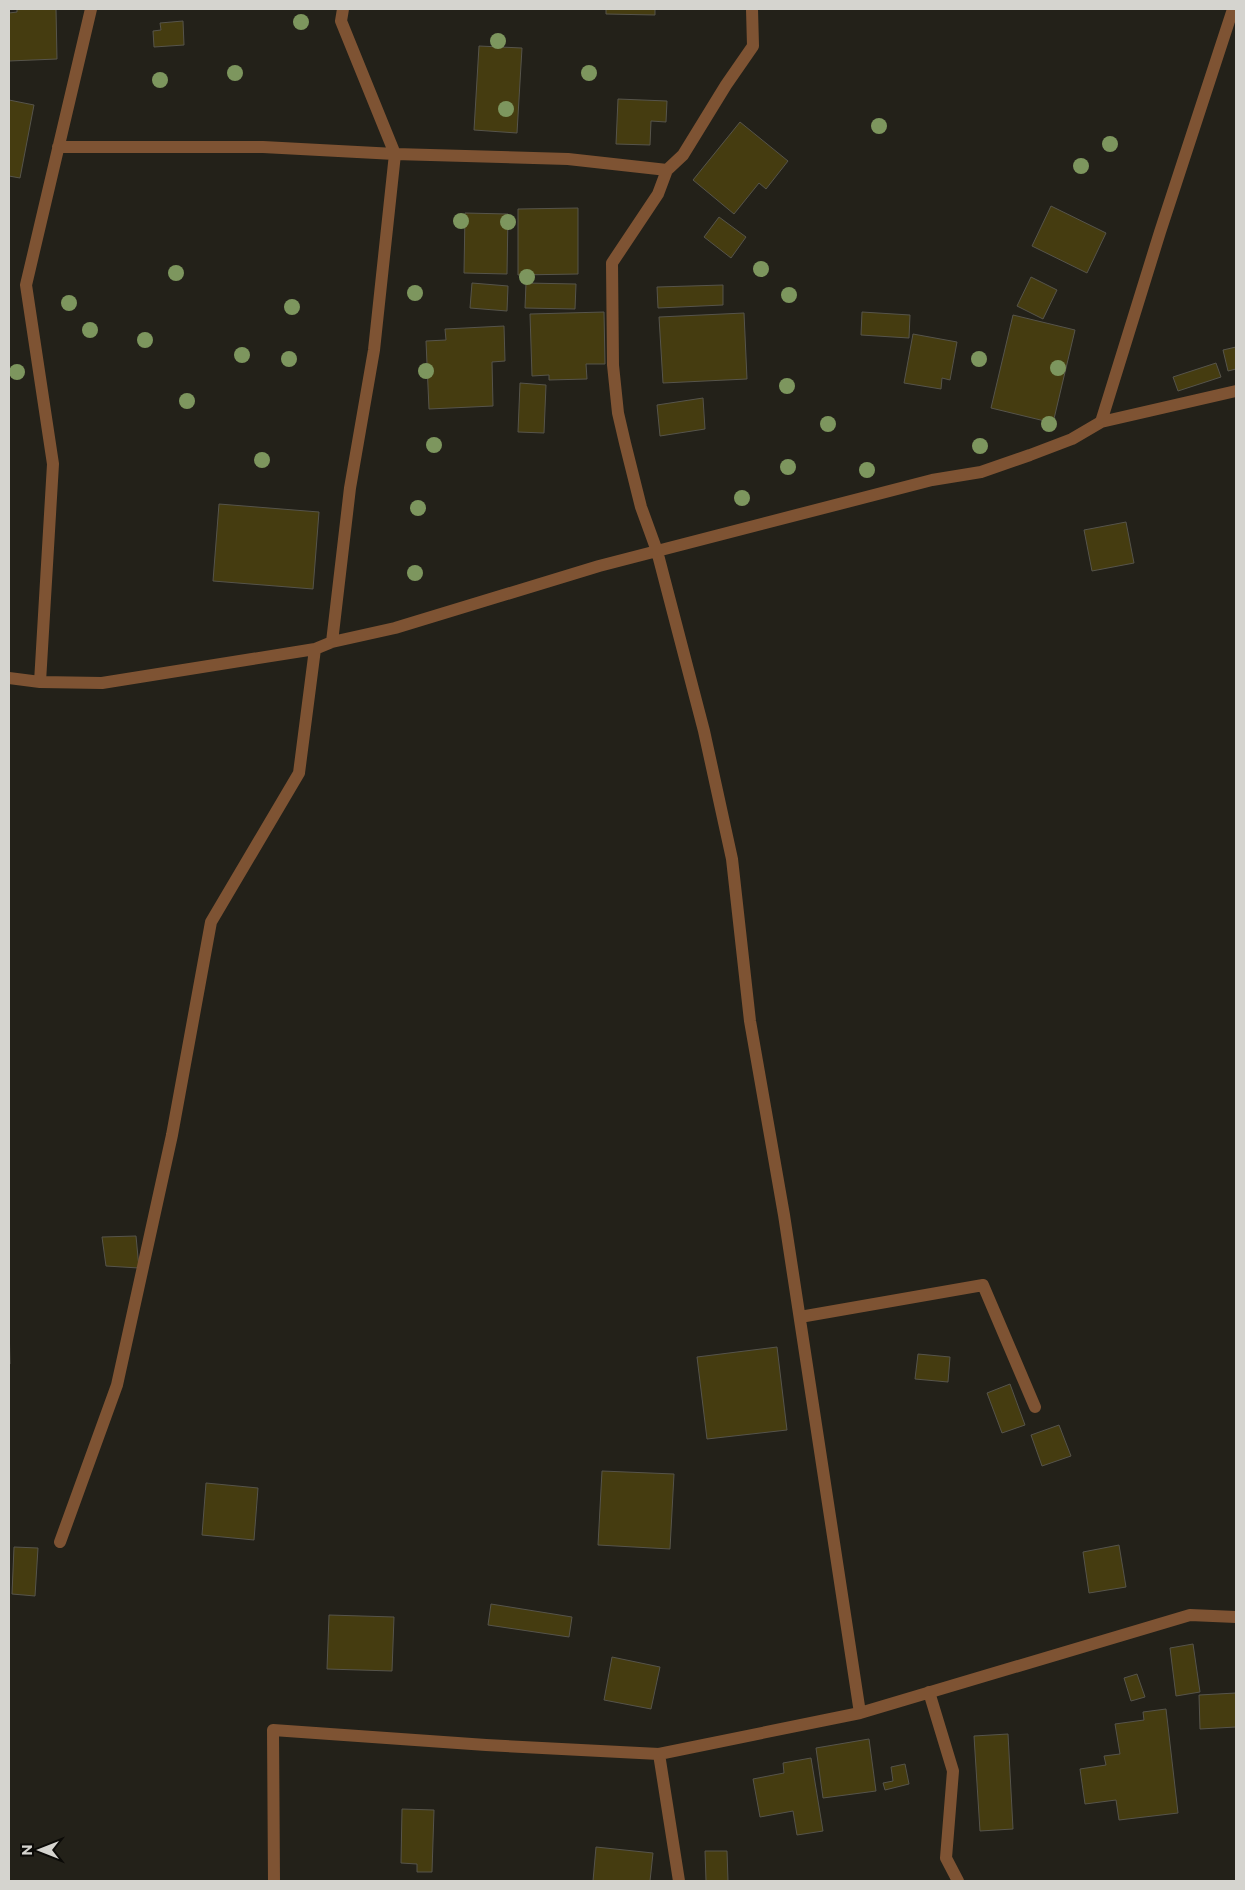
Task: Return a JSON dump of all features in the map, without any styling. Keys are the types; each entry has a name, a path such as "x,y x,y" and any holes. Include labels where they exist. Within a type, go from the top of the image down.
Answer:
{"street":[{"path":"40,682 53,464 26,285 91,9"},
{"path":"332,642 350,488 374,350 395,154 341,22 344,9"},
{"path":"752,9 753,46 726,85 683,155 666,170 658,194 612,263 613,365 618,413 642,507 657,551 704,731 732,859 750,1021 784,1215 860,1713"},
{"path":"1101,422 1160,232 1233,9"},
{"path":"58,147 263,147 568,160 666,170"},
{"path":"9,678 40,682 102,683 315,649 332,642 395,628 599,566 932,480 981,472 1030,456 1072,438 1101,422 1236,391"},
{"path":"60,1542 118,1385 172,1135 211,922 299,773 315,649"},
{"path":"800,1317 983,1285 1035,1407"},
{"path":"274,1881 273,1730 659,1754 860,1713 1190,1615 1236,1617"},
{"path":"929,1692 953,1771 946,1858 958,1881"},
{"path":"659,1754 679,1881"}],"building":[{"path":"17,9 56,9 57,59 9,61 9,13 17,12"},
{"path":"606,9 655,9 655,15 606,14"},
{"path":"183,21 184,45 154,47 153,31 161,30 160,23"},
{"path":"479,46 522,48 517,133 474,130"},
{"path":"618,99 667,101 666,122 651,121 650,145 616,144"},
{"path":"9,100 34,105 20,178 9,176"},
{"path":"740,122 788,161 766,189 759,183 734,214 693,180"},
{"path":"1051,206 1106,233 1087,273 1032,246"},
{"path":"578,208 578,274 518,275 518,209"},
{"path":"465,213 508,214 507,274 464,273"},
{"path":"719,217 746,237 731,258 704,237"},
{"path":"1031,277 1057,290 1043,319 1017,306"},
{"path":"472,283 508,286 507,311 470,308"},
{"path":"526,283 576,284 575,309 525,308"},
{"path":"723,285 723,305 658,308 657,287"},
{"path":"604,312 605,364 586,364 587,379 549,380 549,375 532,376 530,314"},
{"path":"862,312 910,315 909,338 861,335"},
{"path":"744,313 747,379 663,383 659,317"},
{"path":"1013,315 1075,330 1053,423 991,408"},
{"path":"504,326 505,361 492,362 493,406 429,409 426,341 446,340 445,329"},
{"path":"913,334 957,342 950,380 942,378 941,389 904,383"},
{"path":"1236,347 1236,369 1228,371 1223,350"},
{"path":"1216,363 1221,377 1178,391 1173,377"},
{"path":"520,383 546,385 544,433 518,432"},
{"path":"703,398 705,429 660,436 657,405"},
{"path":"219,504 319,512 313,589 213,581"},
{"path":"1126,522 1134,563 1092,571 1084,530"},
{"path":"136,1236 139,1268 106,1266 102,1237"},
{"path":"9,1323 10,1364 9,1364"},
{"path":"777,1347 787,1430 707,1439 697,1357"},
{"path":"918,1354 950,1357 948,1382 915,1379"},
{"path":"1010,1384 1025,1425 1002,1433 987,1393"},
{"path":"1059,1425 1071,1456 1042,1466 1031,1435"},
{"path":"602,1471 674,1474 670,1549 598,1545"},
{"path":"206,1483 258,1488 254,1540 202,1535"},
{"path":"1119,1545 1126,1587 1089,1593 1083,1552"},
{"path":"14,1547 38,1548 35,1596 12,1594"},
{"path":"491,1604 572,1617 569,1637 488,1625"},
{"path":"329,1615 394,1617 392,1671 327,1669"},
{"path":"1193,1644 1200,1692 1176,1696 1170,1648"},
{"path":"612,1657 660,1667 651,1709 604,1700"},
{"path":"1137,1674 1145,1697 1131,1701 1124,1678"},
{"path":"1236,1693 1236,1727 1200,1729 1199,1695"},
{"path":"1166,1709 1178,1813 1119,1820 1116,1800 1085,1804 1080,1769 1106,1765 1104,1756 1120,1754 1115,1724 1144,1720 1143,1712"},
{"path":"1008,1734 1013,1829 980,1831 974,1736"},
{"path":"869,1739 876,1791 823,1798 816,1748"},
{"path":"811,1758 823,1831 797,1835 793,1811 760,1817 753,1779 784,1773 783,1763"},
{"path":"905,1764 909,1784 885,1790 883,1783 893,1781 891,1767"},
{"path":"402,1809 434,1810 432,1872 417,1872 417,1864 401,1863"},
{"path":"596,1847 653,1853 650,1881 593,1881"},
{"path":"705,1851 727,1851 728,1881 706,1881"}]}
